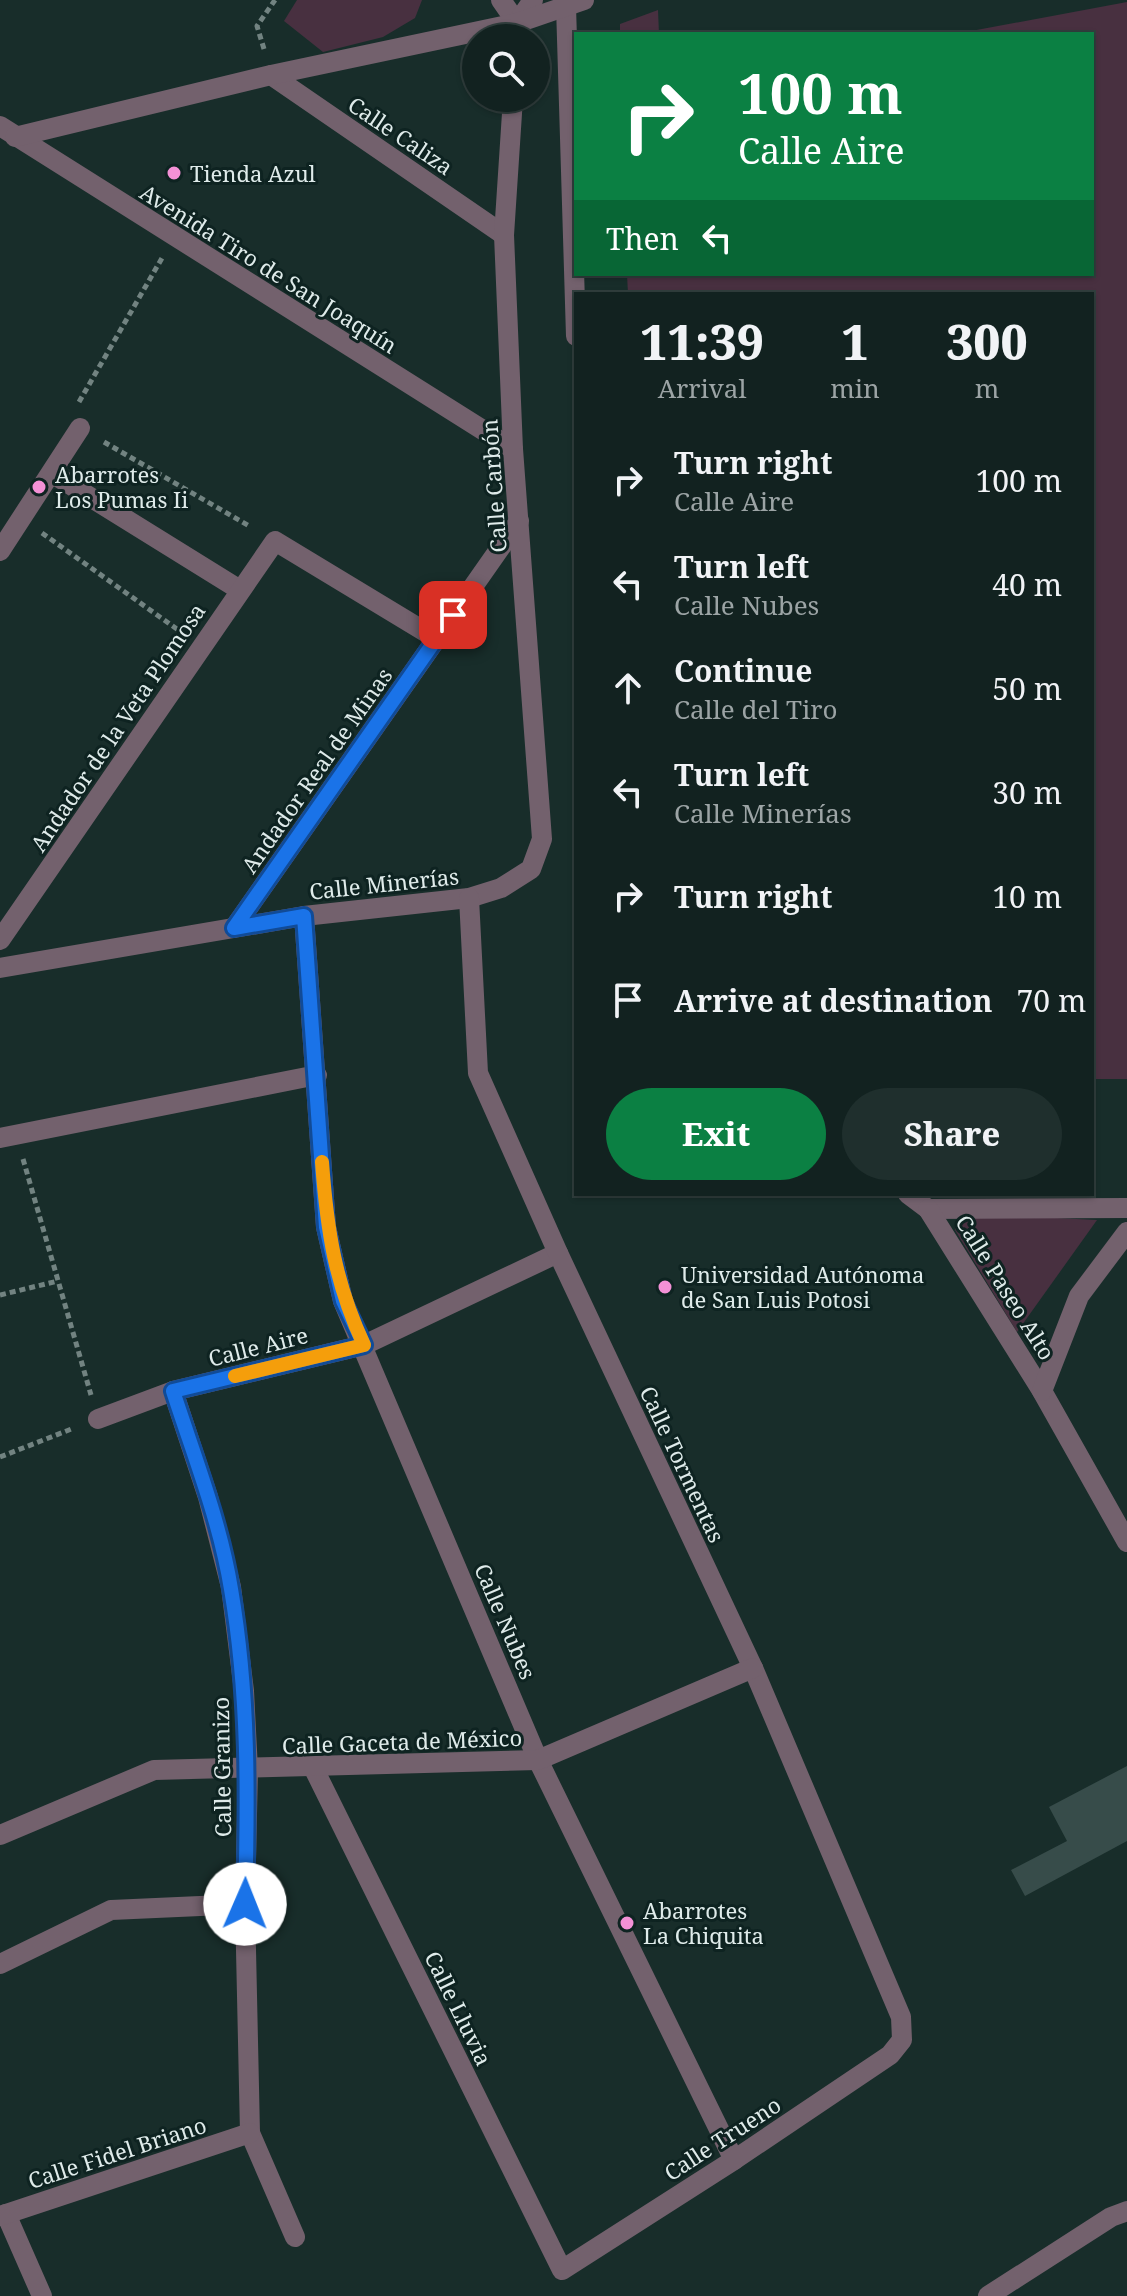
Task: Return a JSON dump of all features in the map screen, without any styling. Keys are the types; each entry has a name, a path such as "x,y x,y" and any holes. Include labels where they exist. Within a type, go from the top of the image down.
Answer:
{"street":[{"path":"501,0 513,24"},
{"path":"521,24 533,0"},
{"name":"Calle Caliza","path":"532,24 575,3"},
{"path":"575,3 575,32"},
{"name":"Calle Caliza","path":"8,132 271,75 462,41"},
{"name":"Calle Caliza","path":"271,75 504,235"},
{"name":"Calle Carbón","path":"512,112 504,235 513,449 542,839 531,869"},
{"name":"Avenida Tiro de San Joaquín","path":"8,132 513,449"},
{"path":"0,551 53,474 80,428"},
{"path":"53,474 240,590"},
{"name":"Andador Real de Minas","path":"234,928 519,521"},
{"path":"275,541 437,639"},
{"name":"Andador de la Veta Plomosa","path":"0,940 275,541"},
{"name":"Calle Minerías","path":"0,968 304,916 469,898 501,888 531,869"},
{"name":"Calle Tormentas","path":"469,898 478,1073 558,1253 753,1668 901,2017 902,2040"},
{"name":"Calle Nubes","path":"304,916 326,1227 343,1301 538,1760 734,2160"},
{"path":"8,1136 317,1075"},
{"name":"Calle Paseo Alto","path":"911,1196 928,1209 1042,1391 1127,1542"},
{"name":"Calle Paseo Alto","path":"928,1209 1127,1208"},
{"name":"Calle Paseo Alto","path":"1042,1391 1079,1296 1127,1232"},
{"name":"Calle Aire","path":"98,1419 173,1391 364,1345 558,1253"},
{"name":"Calle Granizo","path":"173,1391 208,1497 231,1587 244,1691 248,1770 245,1904 250,2133 295,2237"},
{"name":"Calle Gaceta de México","path":"0,1835 154,1770 248,1770 538,1760 753,1668"},
{"name":"Calle Lluvia","path":"313,1767 562,2270"},
{"path":"0,1964 111,1910 245,1904"},
{"name":"Calle Trueno","path":"562,2270 890,2055 902,2040"},
{"name":"Calle Fidel Briano","path":"3,2215 250,2133"},
{"path":"988,2296 1111,2217 1127,2211"},
{"path":"3,2215 42,2296"}],"path":[{"path":"271,75 257,26 275,0"},
{"path":"175,237 80,397 80,428 275,541"},
{"path":"22,518 201,646"},
{"path":"0,1457 98,1419 58,1281 8,1136"},
{"path":"0,1295 58,1281"}],"shaded area":[{"path":"297,0 422,0 415,18 383,37 323,52 284,21"},
{"path":"1127,2 1127,1079 1094,1079 1094,292 628,292 627,276 1094,276 1094,32 966,32"},
{"path":"658,10 659,32 620,32 620,24"},
{"path":"958,1213 1097,1220 1017,1332 955,1230"}],"building":[{"path":"1127,1766 1127,1841 1025,1896 1011,1870 1067,1841 1049,1807"}],"slow traffic":[{"path":"235,1376 364,1345 343,1301 326,1227 322,1162"}],"place":[{"name":"Tienda Azul","path":"174,173"},
{"name":"Abarrotes Los Pumas Ii","path":"39,487"},
{"name":"Universidad Autónoma de San Luis Potosi","path":"665,1287"},
{"name":"Abarrotes La Chiquita","path":"627,1923"}],"route":[{"path":"245,1904 248,1770 244,1691 231,1587 208,1497 173,1391 364,1345 343,1301 326,1227 304,916 234,928 453,615"}]}
